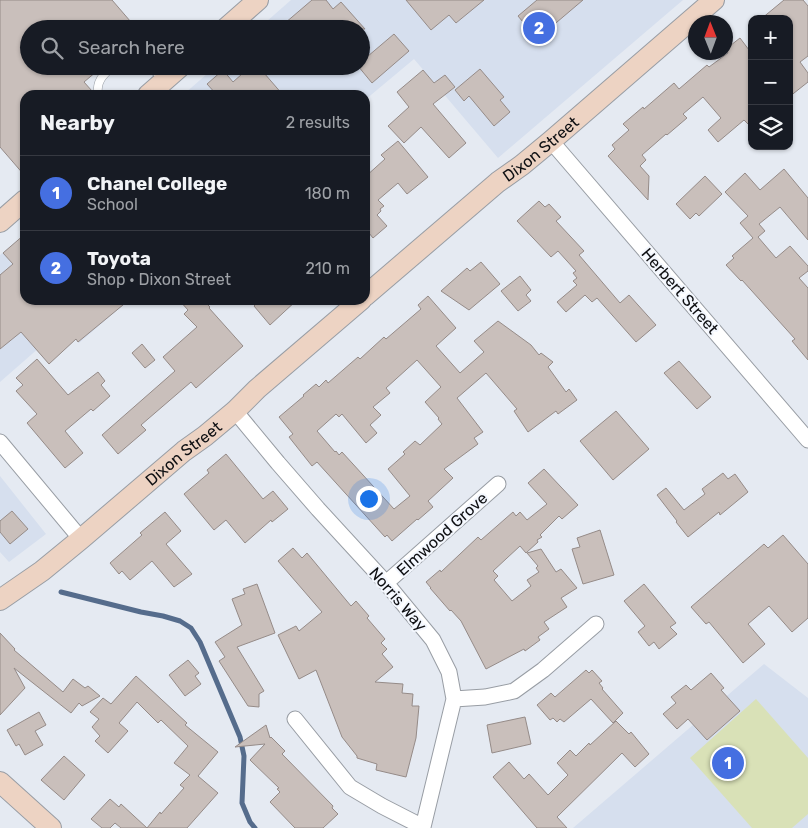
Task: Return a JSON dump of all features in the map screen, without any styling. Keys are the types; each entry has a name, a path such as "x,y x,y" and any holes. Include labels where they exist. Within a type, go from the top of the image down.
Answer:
{"main road":[{"path":"235,20 258,0"},
{"name":"Dixon Street","path":"370,292 498,182 551,141 714,0"},
{"path":"154,90 171,75"},
{"path":"0,222 20,204"},
{"name":"Dixon Street","path":"0,600 42,571 184,450 205,436 354,305"},
{"path":"0,782 51,828"}],"street":[{"name":"Herbert Street","path":"551,141 808,440"},
{"name":"Norris Way","path":"235,411 433,640 449,672 454,699 423,827"},
{"path":"0,442 81,539"},
{"name":"Elmwood Grove","path":"386,584 498,484"},
{"path":"454,699 485,697 514,691 543,670 596,624"},
{"path":"295,719 350,787 423,827"}],"lane":[{"path":"98,90 98,83 103,75"}],"shaded area":[{"path":"291,0 683,0 498,158 414,59 370,96 370,90 189,90 206,75 370,75 370,20 268,20"},
{"path":"20,238 20,305 123,305 79,343 64,326 0,382 0,255"},
{"path":"0,476 46,534 9,562 0,552"},
{"path":"764,664 808,698 808,828 573,828"}],"green space":[{"path":"756,699 808,758 808,814 792,828 752,828 690,758"}],"building":[{"path":"0,0 112,0 129,20 20,20 20,75 92,75 84,82 91,90 20,90 20,170 0,147"},
{"path":"312,0 326,0 333,9 341,2 357,20 289,20"},
{"path":"406,0 484,0 456,23 449,15 431,30"},
{"path":"537,0 583,0 537,39 518,16"},
{"path":"784,0 803,0 808,6 808,56 800,62 808,73 808,82 793,94 793,15 766,15"},
{"path":"394,34 409,51 372,83 365,75 370,75 370,54"},
{"path":"740,38 748,49 748,124 744,120 718,142 708,130 721,118 703,97 683,114 687,118 642,155 646,160 640,166 649,176 648,200 608,156 615,149 612,145 629,130 623,124 674,83 679,89 707,65 709,67 718,60 733,60 733,44"},
{"path":"480,69 504,97 500,100 510,112 494,126 469,96 464,101 455,90"},
{"path":"423,70 434,83 445,75 455,87 433,104 466,143 449,158 421,127 404,143 388,126 409,107 397,92"},
{"path":"217,75 227,75 233,82 241,75 266,75 279,90 212,90 207,84"},
{"path":"398,141 428,177 407,194 398,183 378,200 384,206 377,215 387,226 373,238 370,234 370,172 385,159 381,155"},
{"path":"784,169 808,198 808,240 780,207 759,224 765,231 758,237 776,258 790,246 808,266 808,271 799,278 808,288 808,360 792,341 795,339 726,265 734,258 732,256 753,238 740,223 748,216 725,192 745,173 760,190"},
{"path":"705,176 722,194 699,216 696,213 690,219 676,204"},
{"path":"539,201 545,207 549,204 561,217 556,221 584,251 579,255 620,303 629,295 656,325 636,342 597,298 592,302 585,295 566,312 557,302 577,285 573,281 577,278 573,273 576,271 558,251 551,257 517,221"},
{"path":"20,238 20,305 123,305 78,342 76,339 49,364 21,332 0,349 0,275 13,264 3,253"},
{"path":"481,262 500,284 469,310 441,291 467,268 470,271"},
{"path":"520,276 531,290 526,295 531,301 518,311 501,291"},
{"path":"428,296 456,328 436,346 460,373 484,352 474,341 498,321 531,345 539,355 541,353 553,362 548,367 566,392 569,389 577,400 558,414 556,411 528,432 514,411 517,409 486,373 457,398 483,432 474,438 478,444 444,469 453,478 428,501 433,507 392,541 387,535 385,537 317,462 312,466 289,437 293,434 279,417 316,384 319,387 326,380 328,383 358,357 360,359 384,337 386,339 421,309 418,305","holes":["417,360 441,387 425,402 442,424 420,445 415,441 403,452 405,454 388,469 410,496 394,509 342,452 339,455 335,452 317,431 336,414 339,417 342,414 366,443 377,433 370,425 381,415 373,407 390,393 386,388"]},
{"path":"184,305 208,305 243,346 196,388 191,382 141,425 146,430 118,454 102,435 175,371 163,357 197,327 184,314 188,310"},
{"path":"255,305 292,305 270,325"},
{"path":"142,344 155,360 145,368 132,353"},
{"path":"37,359 68,395 98,372 105,381 101,385 110,396 65,431 83,453 65,468 27,423 37,414 16,391 23,385 16,378"},
{"path":"679,361 711,397 697,409 664,373"},
{"path":"616,411 649,449 613,480 580,441"},
{"path":"226,454 263,499 273,491 288,509 272,522 271,520 245,543 226,520 214,530 184,494 209,473 207,470"},
{"path":"544,469 578,505 562,519 559,516 540,535 542,537 537,540 538,542 526,553 520,546 493,571 498,576 494,580 512,601 531,586 527,580 539,572 536,568 538,566 527,553 541,549 556,572 561,569 577,588 561,598 567,607 544,622 549,629 538,637 540,640 525,651 524,649 486,669 461,621 450,611 426,582 440,570 441,572 478,537 481,540 513,512 516,516 520,512 527,520 547,504 528,483"},
{"path":"723,473 728,479 735,474 748,492 720,515 719,512 688,537 657,495 666,488 684,510 705,494 702,489"},
{"path":"12,511 28,529 10,544 0,532 0,521"},
{"path":"165,512 181,531 166,544 192,574 174,587 152,561 130,580 122,571 119,574 110,563 142,535 140,533"},
{"path":"600,530 614,575 583,584 572,549 580,547 577,538"},
{"path":"783,535 808,564 808,618 792,632 769,606 748,624 765,644 743,663 709,622 706,624 691,607 764,544 768,548"},
{"path":"293,548 302,558 307,553 351,606 356,601 369,616 367,618 385,639 381,643 387,649 382,654 393,667 375,682 403,684 402,693 413,694 412,706 419,706 416,738 406,777 376,770 377,764 357,758 342,737 316,670 299,679 278,635 296,626 299,631 322,612 278,561"},
{"path":"257,584 275,633 237,647 264,691 259,694 259,707 248,706 219,661 225,657 215,642 242,625 232,599 245,594 243,589"},
{"path":"644,584 676,623 670,627 677,634 659,649 654,642 649,646 638,632 645,626 624,601"},
{"path":"0,633 14,650 63,692 73,679 85,688 88,686 100,696 82,706 79,703 71,713 14,668 25,688 0,715"},
{"path":"188,660 199,673 195,676 201,684 185,696 169,675"},
{"path":"586,670 589,673 592,670 602,681 599,683 602,689 623,713 613,723 591,699 564,722 560,719 557,722 553,718 550,720 537,705 551,693 555,697"},
{"path":"711,673 724,688 721,690 740,711 707,740 688,719 677,729 663,714 676,703 671,697 686,685 691,690"},
{"path":"136,676 187,723 185,725 218,752 198,776 218,793 187,828 147,828 184,788 180,785 190,775 174,763 188,746 161,720 158,723 137,702 119,723 128,731 108,753 95,741 100,736 92,727 99,719 90,712 103,698 111,704"},
{"path":"39,712 46,725 35,731 43,745 25,755 19,744 16,746 7,730"},
{"path":"525,717 531,744 492,753 487,725"},
{"path":"616,721 629,734 631,732 649,754 635,767 622,753 557,817 567,828 537,828 493,777 509,762 524,779 529,774 548,795 568,775 557,763 570,750 576,756"},
{"path":"266,725 270,738 285,751 282,754 333,806 332,808 338,814 323,828 295,828 270,802 280,792 277,789 279,788 250,760 265,744 235,747"},
{"path":"64,756 85,775 64,800 41,780"},
{"path":"110,799 119,807 121,804 147,828 121,828 115,823 110,828 102,828 91,819"}],"waterway":[{"path":"61,592 163,616 180,621 191,628 200,642 240,737 244,756 242,803 250,822 255,828"}],"place":[{"name":"Toyota","path":"539,28"},
{"name":"Chanel College","path":"728,763"}]}
